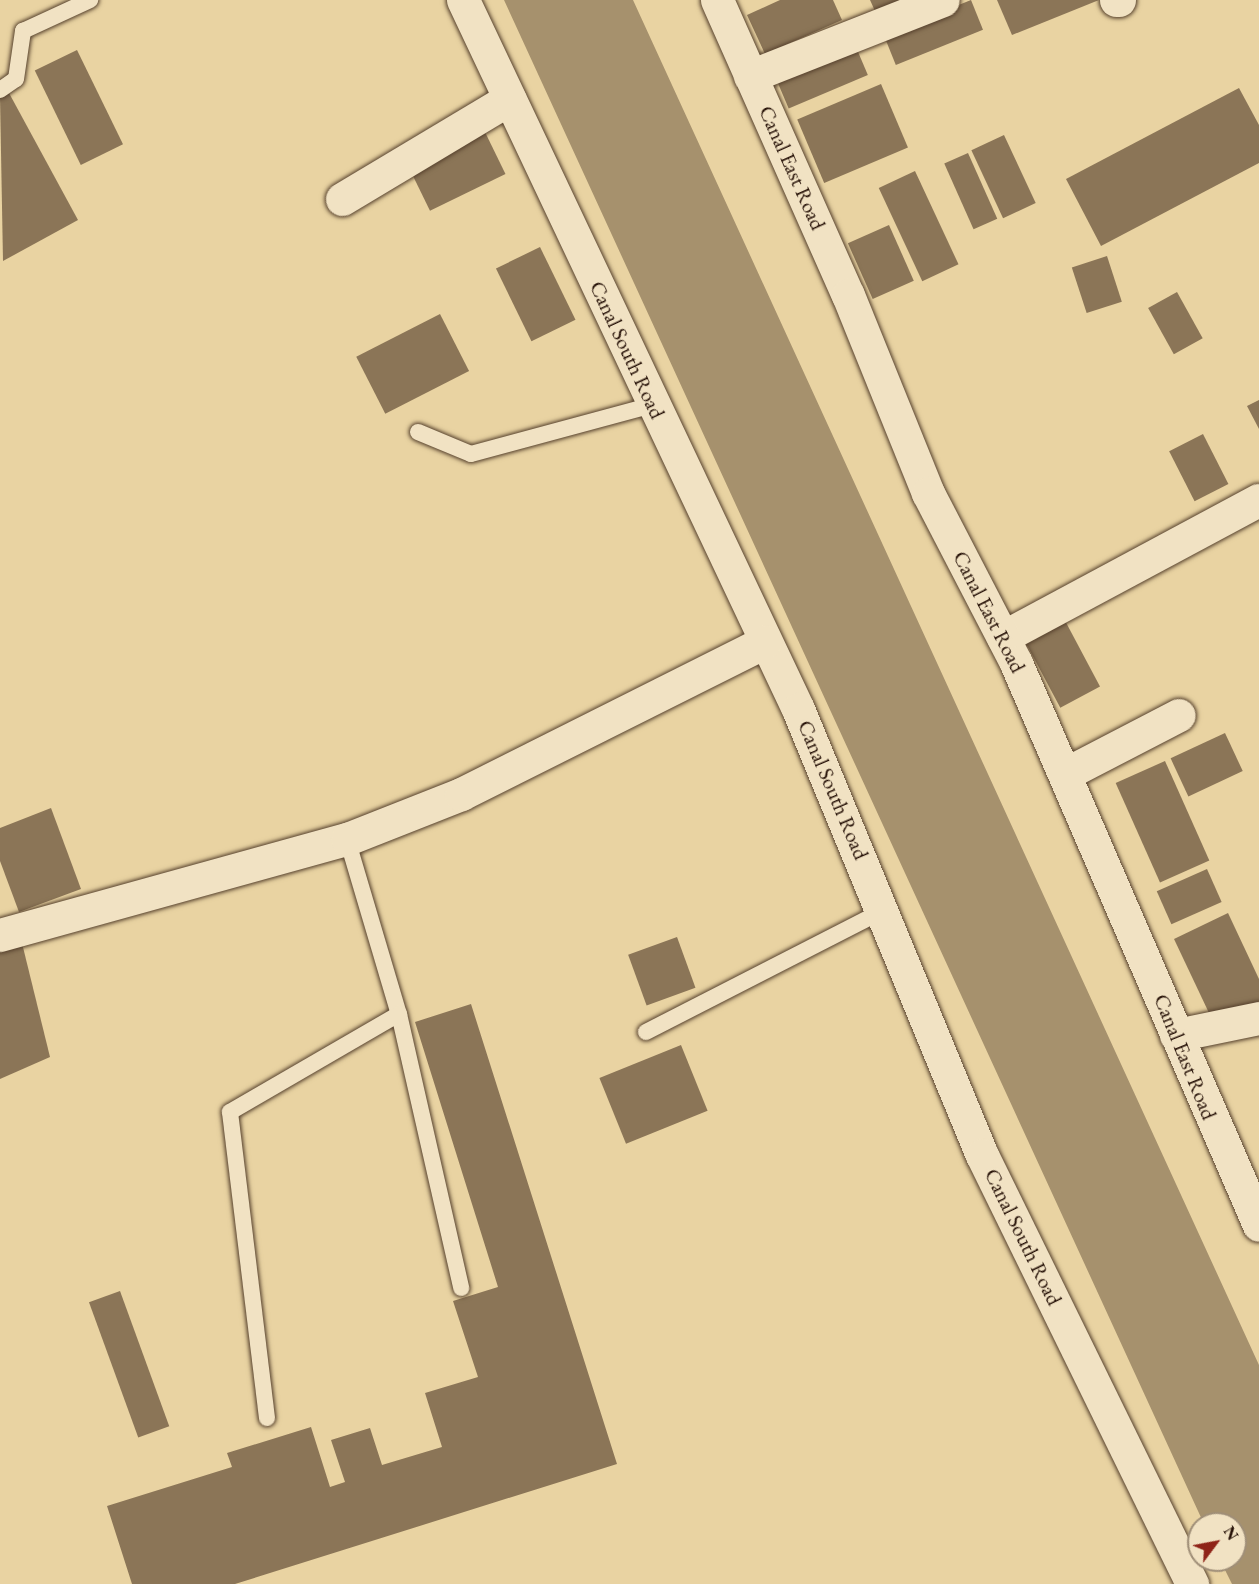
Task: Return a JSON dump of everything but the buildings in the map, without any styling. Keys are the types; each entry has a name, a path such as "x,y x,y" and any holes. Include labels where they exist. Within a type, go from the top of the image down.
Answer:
{"street":[{"name":"Canal South Road","path":"463,0 765,642 884,910 982,1155 1192,1584"},
{"name":"Canal East Road","path":"717,0 848,295 928,492 1003,637 1065,774 1259,1225"},
{"path":"750,76 943,0"},
{"path":"342,200 509,99"},
{"path":"1003,637 1259,500"},
{"path":"0,934 347,839 461,794 765,642"},
{"path":"1065,774 1179,715"},
{"path":"1176,1035 1259,1018"}],"lane":[{"path":"0,90 16,79 23,32 90,0"},
{"path":"418,432 471,454 652,405"},
{"path":"347,839 399,1014 461,1288"},
{"path":"646,1032 884,910"},
{"path":"267,1418 230,1112 399,1014"}],"shaded area":[{"path":"504,0 633,0 1259,1365 1259,1584 1232,1584 1226,1572 1247,1572 1247,1512 1198,1512"}]}
